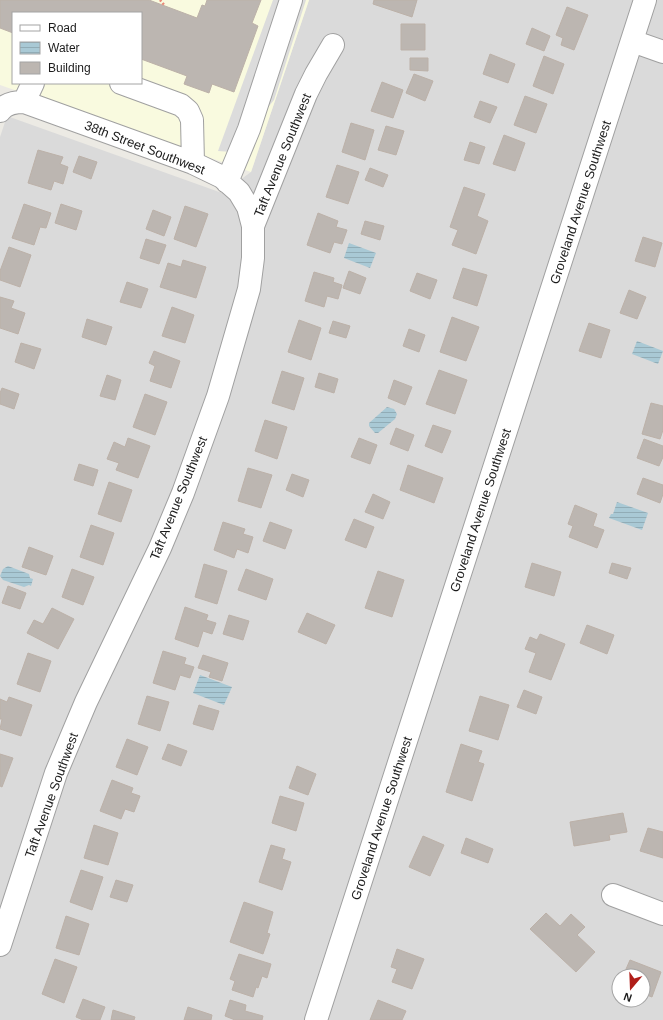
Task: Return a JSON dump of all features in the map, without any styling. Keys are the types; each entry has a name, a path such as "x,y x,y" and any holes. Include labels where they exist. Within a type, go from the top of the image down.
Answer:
{"street":[{"path":"227,182 249,129 291,0"},
{"name":"Groveland Avenue Southwest","path":"316,1020 645,0"},
{"path":"632,41 663,52"},
{"name":"Taft Avenue Southwest","path":"0,945 56,773 86,702 160,548 182,493 213,409 249,289 253,258 253,226 306,94 333,45"},
{"path":"11,106 32,84"},
{"path":"123,84 180,105 188,111 192,120 192,163"},
{"name":"38th Street Southwest","path":"11,106 192,163 222,177 239,192 248,207 253,226"},
{"path":"613,895 663,914"}],"path":[{"path":"160,0 165,6"}],"shaded area":[{"path":"0,0 309,0 251,172 0,85"},
{"path":"273,0 306,0 274,100 232,152 218,151"},
{"path":"309,0 663,0 663,1020 0,1020 0,137 7,116 222,193 251,172"}],"water":[{"path":"349,243 376,253 370,268 344,258"},
{"path":"637,341 663,351 658,364 632,354"},
{"path":"387,407 394,409 397,414 395,419 378,433 375,433 369,426 369,423"},
{"path":"617,502 648,513 642,530 609,518 611,514 613,514"},
{"path":"8,566 29,574 30,578 33,579 31,586 29,585 24,587 3,580 0,576 3,569"},
{"path":"200,675 232,687 224,705 193,693"}],"building":[{"path":"0,0 149,0 197,18 202,5 205,6 207,0 261,0 252,23 258,26 234,92 212,84 209,93 184,84 187,76 142,59 142,12 12,12 12,33 0,28"},
{"path":"374,0 417,0 412,17 373,4"},
{"path":"567,7 588,15 574,50 561,45 563,38 556,35"},
{"path":"401,24 425,24 425,50 401,50"},
{"path":"532,28 550,36 544,51 526,44"},
{"path":"490,54 515,64 508,83 483,74"},
{"path":"544,56 564,64 553,94 533,86"},
{"path":"410,58 428,58 428,71 410,70"},
{"path":"414,74 433,81 425,101 406,93"},
{"path":"382,82 403,90 393,118 371,111"},
{"path":"525,96 547,104 536,133 514,125"},
{"path":"480,101 497,107 490,123 474,117"},
{"path":"351,123 374,130 365,160 342,152"},
{"path":"386,126 404,131 396,155 378,150"},
{"path":"504,135 525,143 515,171 493,164"},
{"path":"470,142 485,147 479,164 464,160"},
{"path":"38,150 63,157 60,164 68,167 63,184 54,181 51,190 28,183"},
{"path":"79,156 97,162 91,179 73,172"},
{"path":"337,165 359,172 348,204 326,197"},
{"path":"370,168 388,175 383,187 365,180"},
{"path":"464,187 485,194 477,216 488,221 476,254 452,245 458,230 450,227"},
{"path":"24,204 51,213 46,228 40,227 34,245 12,238"},
{"path":"61,204 82,211 76,230 55,223"},
{"path":"185,206 208,214 196,247 174,239"},
{"path":"153,210 171,217 164,236 146,229"},
{"path":"318,213 338,221 336,227 347,230 342,244 334,242 330,253 307,245"},
{"path":"365,221 384,226 380,240 361,234"},
{"path":"643,237 662,243 655,267 635,261"},
{"path":"146,239 166,245 159,264 140,258"},
{"path":"9,247 31,255 20,287 0,280 0,271"},
{"path":"183,260 206,267 196,298 160,287 168,263 181,267"},
{"path":"463,268 487,275 477,306 453,298"},
{"path":"349,271 366,278 360,294 343,288"},
{"path":"314,272 334,278 333,282 342,285 338,299 327,296 324,307 305,301"},
{"path":"417,273 437,280 430,299 410,291"},
{"path":"127,282 148,289 141,308 120,302"},
{"path":"629,290 646,297 637,319 620,313"},
{"path":"0,297 14,301 11,308 25,313 18,334 0,328"},
{"path":"172,307 194,315 185,343 162,336"},
{"path":"452,317 479,327 466,361 440,352"},
{"path":"87,319 112,327 106,345 82,337"},
{"path":"299,320 321,328 311,360 288,352"},
{"path":"333,321 350,326 346,338 329,333"},
{"path":"589,323 610,330 601,358 579,351"},
{"path":"409,329 425,335 419,352 403,346"},
{"path":"21,343 41,349 34,369 15,362"},
{"path":"154,351 180,361 171,388 150,381 155,366 149,363"},
{"path":"439,370 467,380 455,414 426,404"},
{"path":"282,371 304,378 294,410 272,403"},
{"path":"319,373 338,379 334,393 315,387"},
{"path":"107,375 121,380 115,400 100,396"},
{"path":"394,380 412,387 405,405 388,398"},
{"path":"2,388 19,394 14,409 0,404 0,393"},
{"path":"145,394 167,402 155,435 133,427"},
{"path":"651,403 663,406 663,430 660,439 642,434"},
{"path":"265,420 287,427 277,459 255,451"},
{"path":"433,425 451,431 442,453 425,446"},
{"path":"396,428 414,435 408,451 390,444"},
{"path":"128,438 150,446 138,478 116,470 119,463 107,459 114,442 125,447"},
{"path":"359,438 377,445 370,464 351,457"},
{"path":"644,439 663,446 663,457 659,466 637,458"},
{"path":"79,464 98,470 93,486 74,480"},
{"path":"408,465 443,478 434,503 400,490"},
{"path":"248,468 272,475 261,508 238,501"},
{"path":"292,474 309,480 303,497 286,490"},
{"path":"643,478 663,485 663,494 660,503 637,494"},
{"path":"109,482 132,490 121,522 98,514"},
{"path":"373,494 390,502 383,519 365,512"},
{"path":"575,505 597,514 593,526 604,530 597,548 569,537 573,526 568,524"},
{"path":"354,519 374,527 366,548 345,540"},
{"path":"223,522 245,529 243,534 253,537 248,553 237,549 234,558 214,550"},
{"path":"270,522 292,530 285,549 263,541"},
{"path":"91,525 114,533 103,565 80,557"},
{"path":"29,547 53,556 46,575 22,567"},
{"path":"532,563 561,572 554,596 525,587"},
{"path":"612,563 631,568 627,579 609,573"},
{"path":"204,564 227,571 217,604 195,597"},
{"path":"72,569 94,577 83,605 62,597"},
{"path":"246,569 273,579 266,600 238,590"},
{"path":"378,571 404,580 392,617 365,608"},
{"path":"8,586 26,593 20,609 2,603"},
{"path":"185,607 208,615 206,620 216,623 212,634 203,631 198,647 175,639"},
{"path":"52,608 74,619 58,649 27,633 34,620 43,624"},
{"path":"307,613 335,625 326,644 298,632"},
{"path":"229,615 249,621 243,640 223,634"},
{"path":"587,625 614,635 607,654 580,643"},
{"path":"540,634 565,644 551,680 529,672 536,653 525,649 530,637 537,640"},
{"path":"163,651 186,658 184,664 194,667 190,678 180,675 175,690 153,683"},
{"path":"28,653 51,661 40,692 17,684"},
{"path":"203,655 228,663 222,681 209,677 211,672 198,668"},
{"path":"524,690 542,697 536,714 517,707"},
{"path":"147,696 169,702 160,731 138,724"},
{"path":"480,696 509,705 498,740 469,731"},
{"path":"9,697 32,705 21,736 0,729 2,719 0,719 0,699 7,702"},
{"path":"199,705 219,711 213,730 193,724"},
{"path":"127,739 148,747 137,775 116,767"},
{"path":"168,744 187,751 181,766 162,759"},
{"path":"461,744 482,751 478,762 484,764 472,801 446,792"},
{"path":"0,754 13,758 2,787 0,786"},
{"path":"297,766 316,774 308,795 289,788"},
{"path":"112,780 133,788 131,793 140,796 134,812 125,809 121,819 100,811"},
{"path":"280,796 304,803 296,831 272,823"},
{"path":"623,813 627,832 609,835 610,840 574,846 570,822"},
{"path":"94,825 118,833 108,865 84,858"},
{"path":"648,828 663,832 663,858 640,851"},
{"path":"423,836 444,845 430,876 409,867"},
{"path":"466,838 493,849 488,863 461,853"},
{"path":"271,845 285,849 282,859 291,862 282,890 259,882"},
{"path":"81,870 103,877 92,910 70,902"},
{"path":"116,880 133,885 127,902 110,897"},
{"path":"244,902 273,912 267,933 270,934 263,954 230,942"},
{"path":"546,913 560,926 571,914 585,927 577,935 595,952 576,972 530,929"},
{"path":"66,916 89,924 79,955 56,948"},
{"path":"397,949 424,959 412,989 392,982 397,969 391,967"},
{"path":"239,954 271,964 267,978 262,976 253,997 232,990 235,981 230,979"},
{"path":"55,959 77,967 64,1003 42,994"},
{"path":"630,960 651,968 626,968"},
{"path":"651,968 661,972 651,997"},
{"path":"83,999 105,1007 100,1020 83,1020 76,1017"},
{"path":"230,1000 246,1005 245,1011 263,1016 262,1020 235,1020 225,1016"},
{"path":"378,1000 406,1011 402,1020 370,1020"},
{"path":"188,1007 212,1015 211,1020 184,1020"},
{"path":"113,1010 135,1017 134,1020 111,1020"}]}
